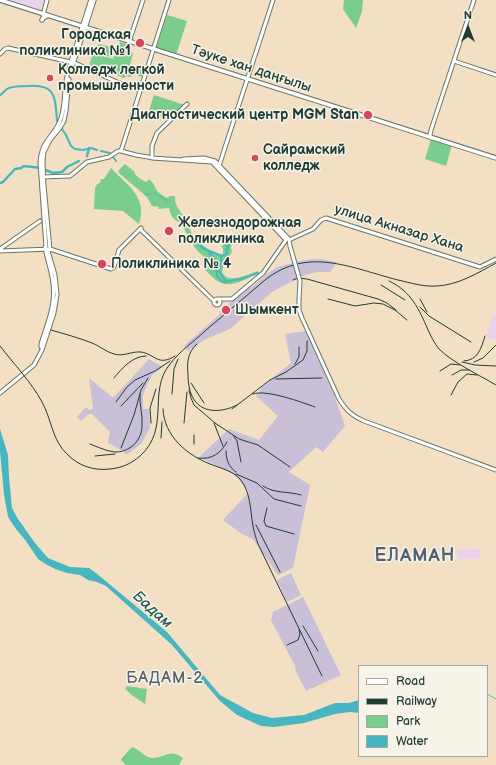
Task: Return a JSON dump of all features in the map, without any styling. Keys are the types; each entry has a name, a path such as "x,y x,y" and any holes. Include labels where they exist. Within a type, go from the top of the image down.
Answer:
{"main road":[{"path":"42,20 47,0"},
{"path":"0,392 34,365 40,356 54,313 57,295 55,275 47,249 48,218 42,177 41,158 46,141 60,120 69,70 92,7 92,0"},
{"path":"85,27 92,0"},
{"path":"129,42 143,0"},
{"path":"121,151 169,0"},
{"path":"219,166 273,0"},
{"path":"430,137 474,0"},
{"name":"Тәуке хан даңғылы","path":"0,1 430,137"},
{"path":"7,49 75,63 116,82 140,90"},
{"path":"7,49 39,56"},
{"path":"0,55 7,49"},
{"path":"67,62 74,58"},
{"path":"74,58 77,65"},
{"path":"454,61 496,75"},
{"path":"42,177 44,148 63,116 67,80 72,63"},
{"path":"44,148 59,129 65,116 67,80"},
{"name":"Тәуке хан даңғылы","path":"247,80 496,158"},
{"path":"152,158 152,146 157,133 187,104"},
{"path":"44,148 59,129 66,108"},
{"path":"42,177 70,176 87,162 121,151 152,158 212,162 219,166 288,242 300,281 299,310 340,401 350,414 364,421 496,470"},
{"path":"43,171 50,177"},
{"path":"0,392 32,364 38,355 51,312 54,295 47,249 43,184 46,178 50,177"},
{"name":"улица Акназар Хана","path":"288,242 293,237 313,229 321,220 326,218 480,267 496,259"},
{"path":"0,250 40,221"},
{"path":"0,250 47,249 111,269 114,267 119,250 141,228 141,230 215,300 222,301 233,298 264,273 293,237"},
{"path":"46,338 55,313 58,295 56,275 51,256 47,249"}],"shaded area":[{"path":"11,0 44,0 40,11"},
{"path":"320,259 337,262 330,272 317,272 305,275 272,292 230,329 204,340 188,351 184,346 220,314 219,312 249,287 251,288 277,267 304,260"},
{"path":"493,314 496,314 496,339 486,339"},
{"path":"306,331 334,395 345,426 323,452 316,447 289,472 310,485 293,568 278,575 253,539 242,534 223,520 249,492 235,475 199,457 229,429 259,440 278,416 256,396 262,387 291,363 285,334"},
{"path":"149,359 163,367 152,375 144,392 143,409 149,409 150,428 141,444 126,455 123,451 108,443 110,432 92,414 89,414 81,421 77,417 86,407 90,410 93,408 89,378 113,398"},
{"path":"480,549 481,559 457,559 457,550"},
{"path":"291,573 301,595 287,602 277,580"},
{"path":"303,597 341,675 306,691 271,620 273,612"}],"green space":[{"path":"344,0 363,0 362,11 356,28 343,9"},
{"path":"167,15 187,21 176,55 156,49"},
{"path":"120,42 130,45 128,51 133,53 130,65 145,70 142,77 133,74 131,77 126,76 124,78 114,74 115,71 107,68 104,76 88,69 93,53 113,59"},
{"path":"100,44 113,48 115,52 114,55 110,57 97,52 95,47"},
{"path":"154,95 185,105 169,120 148,114"},
{"path":"431,139 452,145 446,166 425,159"},
{"path":"125,164 135,172 134,173 139,178 146,182 149,179 163,196 167,198 170,196 175,196 177,206 195,239 204,247 217,254 223,254 223,248 221,247 231,238 232,239 232,252 224,263 222,272 225,276 229,278 238,278 258,271 259,273 237,283 226,284 217,281 203,268 205,266 204,257 193,245 181,224 175,220 169,208 158,209 159,207 152,206 147,197 119,173 118,171"},
{"path":"111,168 129,186 138,199 141,206 139,224 123,211 94,209 95,187 100,183 101,179 104,179"},
{"path":"127,686 147,689 145,704 125,689"},
{"path":"132,747 149,758 157,758 174,754 183,758 179,765 126,765 121,760"}],"water":[{"path":"0,429 8,455 12,508 35,543 48,558 70,567 89,568 96,573 167,632 220,695 253,713 272,718 304,715 335,703 349,703 358,700 358,713 350,712 335,714 304,723 274,727 261,726 237,715 220,701 171,644 106,586 88,580 80,575 55,569 38,559 8,517 0,452"}],"waterway":[{"path":"0,95 8,89 14,87 44,87 53,94 55,99 57,121"},
{"path":"62,129 66,135"},
{"path":"66,135 71,146 75,149 83,150 91,148 97,150"},
{"path":"87,156 89,148"},
{"path":"101,151 110,153 116,161"},
{"path":"52,173 62,172 67,167 79,161"},
{"path":"0,183 3,182 15,169 24,166 41,168"},
{"path":"45,170 51,172"},
{"path":"153,192 168,202"},
{"path":"145,195 149,194"},
{"path":"195,240 202,248 222,256 226,255 229,242"},
{"path":"228,249 232,240"},
{"path":"196,241 208,250"},
{"path":"209,252 215,260 217,276 223,282 241,279 258,273"},
{"path":"221,257 219,271 225,280"},
{"path":"488,695 496,699"}],"railway":[{"path":"0,346 28,380 38,395 45,409 55,437 72,459 87,467 98,469 122,467 140,456 149,445 155,434 160,386 163,375 174,359 265,280 281,270 297,264 314,262 330,263 347,266 398,280 427,286 437,286 460,281 496,263"},
{"path":"293,280 298,278 307,279 378,299 387,303 396,310"},
{"path":"389,281 397,285 409,295 418,308 433,340 444,354 496,385"},
{"path":"381,285 405,300"},
{"path":"328,299 355,306 374,303 383,304 395,310 407,320"},
{"path":"420,299 427,312"},
{"path":"420,307 429,316 471,342"},
{"path":"51,330 92,343 117,355 141,352 160,360 169,359 175,356"},
{"path":"464,361 476,356 485,336"},
{"path":"232,409 270,380 286,372 303,360 307,351 307,341"},
{"path":"197,344 191,351 188,358 188,380 189,389 192,396 200,406 206,409 225,410 237,405"},
{"path":"474,362 483,358 496,345"},
{"path":"295,364 299,357 299,347"},
{"path":"114,378 132,360 146,356"},
{"path":"172,394 174,369 178,359"},
{"path":"116,402 127,387 135,380 155,371 170,361"},
{"path":"462,362 475,365 496,366"},
{"path":"440,371 451,364 460,365"},
{"path":"452,375 461,370 469,370"},
{"path":"451,395 458,382 467,374 477,375"},
{"path":"121,448 134,415 141,390 148,378"},
{"path":"276,379 322,378"},
{"path":"121,406 143,383"},
{"path":"191,383 204,403"},
{"path":"151,423 150,408 156,389"},
{"path":"189,390 194,405 215,423 239,439 258,445 290,467"},
{"path":"184,423 187,392"},
{"path":"253,394 266,393 293,399 315,407"},
{"path":"90,444 114,452 122,451 135,444 142,430 140,394"},
{"path":"163,409 164,419 172,436 185,450 201,460 234,474 244,484 250,501 253,528 258,544 322,676"},
{"path":"161,438 162,422"},
{"path":"214,423 223,446"},
{"path":"194,435 194,444"},
{"path":"233,435 237,441 241,462"},
{"path":"198,458 208,458 216,455 227,442"},
{"path":"226,451 228,463 236,472"},
{"path":"95,456 115,454"},
{"path":"236,474 257,483 274,499 301,506"},
{"path":"263,486 272,490 301,495"},
{"path":"267,508 264,521 266,526 294,534"},
{"path":"256,525 280,572"},
{"path":"303,626 318,651"},
{"path":"287,645 298,640 300,634 299,630"}],"place":[{"name":"Городская поликлиника №1","path":"140,43"},
{"name":"Колледж легкой промышленности","path":"50,78"},
{"name":"Диагностический центр MGM Stan","path":"368,115"},
{"name":"Сайрамский колледж","path":"255,158"},
{"name":"Железнодорожная поликлиника","path":"169,231"},
{"name":"Поликлиника № 4","path":"102,264"},
{"name":"Шымкент","path":"226,310"}],"district":[{"name":"ЕЛАМАН","path":"415,556"},
{"name":"БАДАМ-2","path":"165,679"}],"water label":[{"name":"Бадам","path":"152,610"}]}
